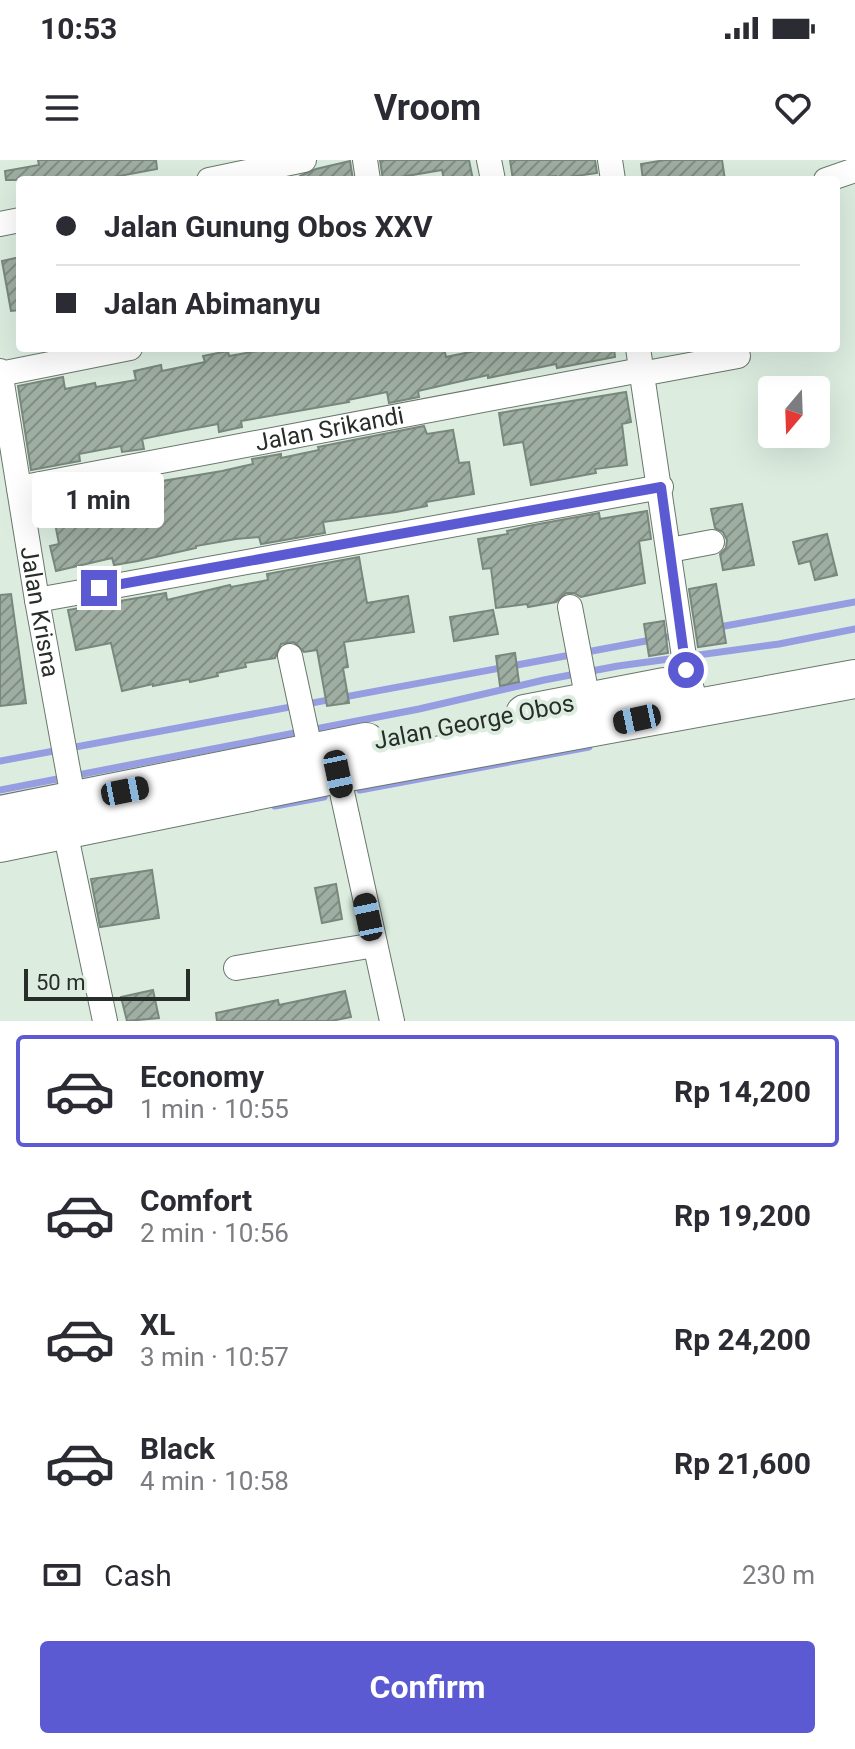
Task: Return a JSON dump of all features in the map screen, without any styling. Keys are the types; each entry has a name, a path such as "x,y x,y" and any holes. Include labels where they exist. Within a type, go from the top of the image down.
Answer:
{"main road":[{"name":"Jalan George Obos","path":"316,748 689,677 855,654"},
{"name":"Jalan George Obos","path":"0,843 72,813 316,748 585,684 689,677 855,679"},
{"name":"Jalan George Obos","path":"0,815 72,813"}],"street":[{"path":"228,176 304,160"},
{"path":"853,160 855,169"},
{"path":"0,373 107,352"},
{"name":"Jalan Srikandi","path":"19,488 640,364 738,356"},
{"path":"640,364 689,677"},
{"name":"Jalan Krisna","path":"0,373 65,759 105,1021"},
{"path":"37,600 661,487"},
{"path":"670,550 712,542"},
{"path":"570,607 585,684"},
{"path":"290,656 375,945 392,1021"},
{"path":"236,968 375,945"}],"building":[{"path":"38,160 156,160 157,169 119,176 16,176 16,180 6,180 5,171 39,165"},
{"path":"380,160 469,160 472,176 443,176 442,170 407,176 382,176"},
{"path":"510,160 595,160 597,173 576,176 512,176"},
{"path":"665,160 722,160 724,176 642,176 641,164"},
{"path":"350,161 352,176 300,176"},
{"path":"16,258 16,310 11,311 2,261"},
{"path":"223,352 228,352 229,356 252,352 445,352 446,357 470,352 614,352 615,357 557,368 556,364 488,378 488,375 418,391 419,397 389,403 387,392 349,402 241,421 242,427 219,432 218,424 186,430 142,439 144,449 122,452 121,446 79,454 80,461 31,470 18,386 63,377 65,389 95,383 96,387 136,380 134,371 161,365 162,371 205,362 203,356"},
{"path":"626,392 631,422 622,424 627,465 595,469 596,473 531,485 523,442 504,445 499,413"},
{"path":"424,426 427,434 453,430 459,463 469,462 474,494 426,502 427,506 396,512 323,522 325,533 261,544 259,537 236,539 138,561 114,565 112,558 56,571 50,546 59,544 50,497 73,493 74,500 124,490 123,487 149,480 150,483 222,471 253,464 252,459 281,454 281,458 319,450 318,447"},
{"path":"742,504 754,565 723,570 720,554 726,548 727,540 723,532 715,528 711,509"},
{"path":"647,511 651,539 639,541 645,583 581,597 566,593 556,602 528,607 527,604 496,608 491,568 483,569 478,539 599,513 600,519"},
{"path":"827,534 837,575 815,580 810,561 799,564 793,542"},
{"path":"359,557 367,603 408,596 414,632 344,642 348,667 343,668 349,703 327,706 317,650 304,652 294,642 281,644 275,658 245,663 246,667 217,673 218,676 122,691 111,643 76,650 68,610 166,593 167,600 230,585 268,580 267,574"},
{"path":"716,584 726,643 698,647 689,589"},
{"path":"11,594 26,703 0,706 0,595"},
{"path":"493,610 498,634 454,641 450,617"},
{"path":"664,621 668,653 649,656 644,624"},
{"path":"515,653 519,682 500,686 496,656"},
{"path":"152,870 159,918 100,927 91,879"},
{"path":"336,884 342,919 322,923 315,888"},
{"path":"153,990 159,1018 127,1021 121,997"},
{"path":"345,991 351,1017 331,1021 217,1021 216,1013 278,1000 279,1005"}],"waterway":[{"path":"714,628 855,602"},
{"path":"0,790 419,709 618,666 779,644 855,629"},
{"path":"0,761 678,635"},
{"path":"360,790 589,747"},
{"path":"275,806 324,797"}],"route":[{"path":"99,588 661,487 686,670"}]}
